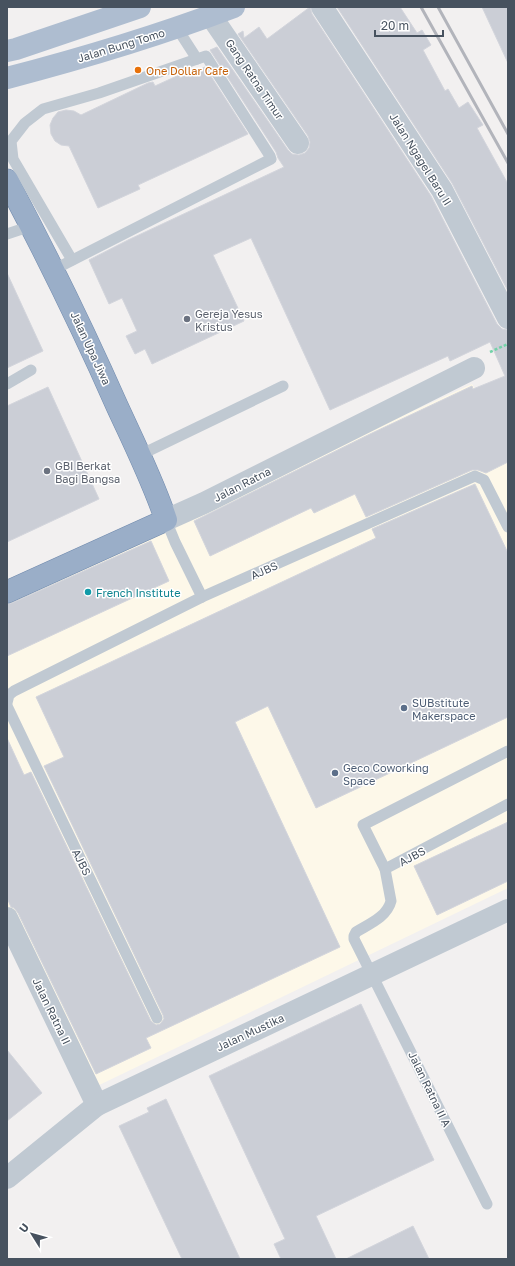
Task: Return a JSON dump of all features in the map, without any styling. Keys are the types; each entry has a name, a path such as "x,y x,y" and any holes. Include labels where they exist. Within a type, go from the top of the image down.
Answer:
{"highway":[{"name":"Jalan Upa Jiwa","path":"7,180 31,226 62,265 88,341 153,482 166,520"},
{"name":"Jalan Ratna","path":"7,592 166,520"}],"main road":[{"path":"7,51 140,7"},
{"name":"Jalan Bung Tomo","path":"7,78 177,28 234,7"}],"street":[{"name":"Jalan Ngagel Baru II","path":"322,7 442,190 508,318"},
{"name":"Gang Ratna Timur","path":"211,16 298,143"},
{"name":"Jalan Ratna","path":"166,520 204,503 474,368"},
{"name":"Jalan Mustika","path":"7,1178 96,1105 372,973 508,910"},
{"name":"Jalan Ratna II","path":"7,918 96,1105"}],"lane":[{"path":"177,28 197,59"},
{"path":"206,56 271,159 62,265 13,159 11,141 25,123 43,109 99,93 206,56"},
{"path":"7,234 31,226"},
{"path":"7,384 31,370"},
{"path":"140,455 283,386"},
{"name":"AJBS","path":"157,1018 7,705 9,695 14,691 202,597 475,476 484,480 508,527"},
{"path":"166,520 202,597"},
{"path":"385,869 363,825 508,751"},
{"name":"AJBS","path":"372,973 354,939 354,936 356,932 384,914 390,906 391,901 385,869 508,804"},
{"name":"Jalan Ratna II A","path":"372,973 487,1204"}],"shaded area":[{"path":"472,384 508,442 508,888 91,1089 7,915 7,598"}],"building":[{"path":"310,7 312,14 431,196 497,324 502,329 508,330 508,462 486,473 478,470 472,470 366,517 355,494 314,513 311,508 210,556 194,521 370,434 472,386 473,389 505,376 490,342 450,361 448,356 330,410 251,238 213,255 244,321 152,364 145,349 135,354 126,336 137,331 122,298 109,304 89,260 128,240 284,167 276,152 210,50 217,47 288,150 292,154 299,155 305,153 309,148 310,142 308,136 238,34 243,31 244,38 259,27 267,39"},
{"path":"337,7 400,7 417,33 422,30 431,45 423,50 445,91 448,89 459,108 468,102 483,125 477,128 508,184 508,291 452,183"},
{"path":"482,7 508,7 508,63"},
{"path":"205,67 248,134 138,185 140,189 98,208 69,146 61,145 55,141 51,134 50,125 53,118 58,112 66,110 74,111 81,115 148,83 153,82 155,86 179,75 180,78"},
{"path":"7,273 43,351 7,368"},
{"name":"GBI Berkat Bagi Bangsa","path":"48,387 99,499 7,542 7,406"},
{"path":"475,484 508,553 508,717 316,808 268,706 235,722 340,947 146,1038 151,1048 96,1074 18,913 11,907 7,898 7,738 24,775 31,772 151,1021 156,1025 160,1024 164,1019 163,1015 44,766 64,757 36,697 376,538 372,529"},
{"name":"French Institute","path":"151,541 169,581 7,656 7,604"},
{"path":"508,822 508,881 437,915 414,866"},
{"path":"361,1004 434,1160 316,1216 336,1259 281,1259 274,1244 285,1239 209,1076"},
{"path":"7,1050 42,1093 7,1121"},
{"path":"166,1099 240,1259 182,1259 119,1126 149,1112 147,1108"},
{"path":"413,1226 429,1259 346,1259"}],"railway":[{"path":"421,7 508,163"},
{"path":"438,7 508,134"}],"place":[{"name":"One Dollar Cafe","path":"138,70"},
{"name":"Gereja Yesus Kristus","path":"187,319"},
{"name":"GBI Berkat Bagi Bangsa","path":"47,471"},
{"name":"French Institute","path":"88,592"},
{"name":"SUBstitute Makerspace","path":"404,708"},
{"name":"Geco Coworking Space","path":"335,773"}]}
